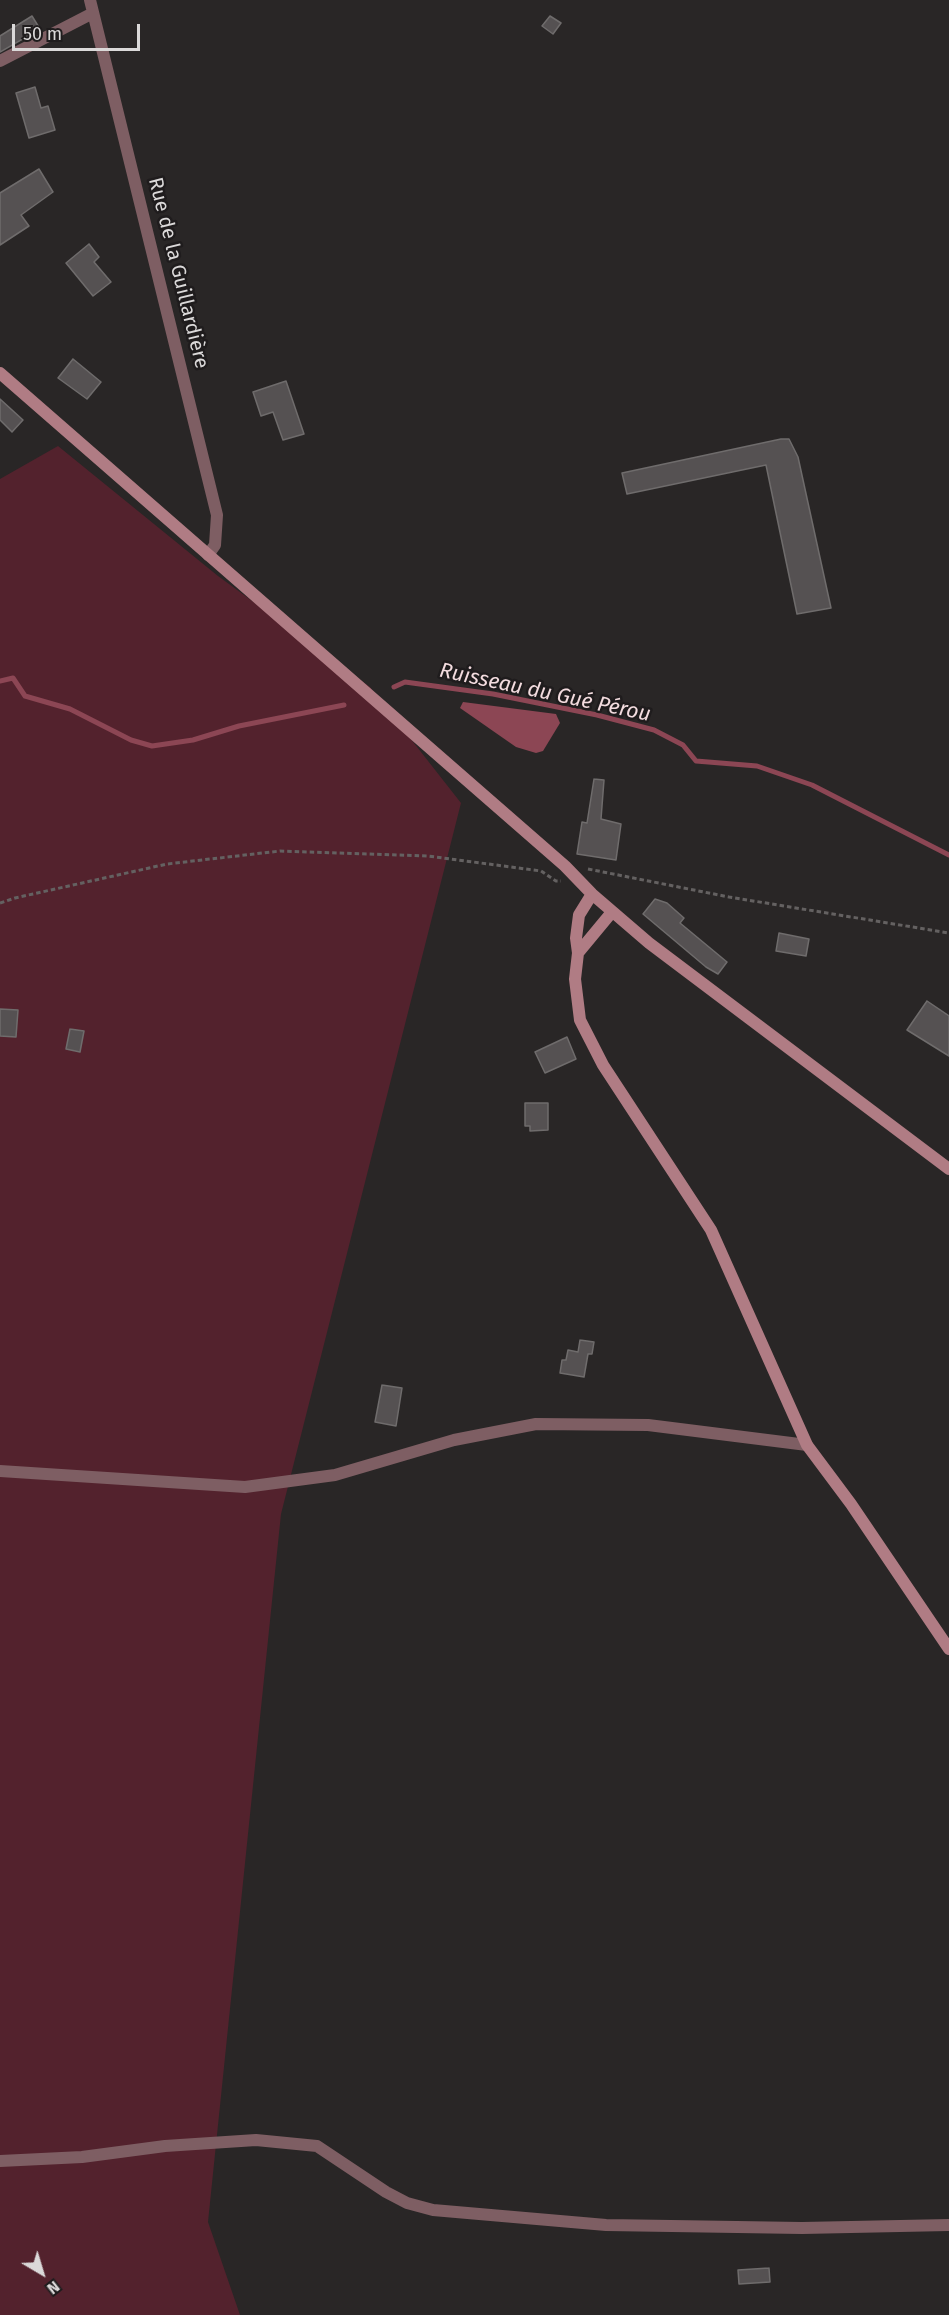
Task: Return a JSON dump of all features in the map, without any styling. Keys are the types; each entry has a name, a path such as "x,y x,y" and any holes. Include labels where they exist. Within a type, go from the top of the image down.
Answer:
{"main road":[{"path":"0,373 574,875 612,912 649,943 949,1169"},
{"path":"592,894 579,915 576,938 578,953 575,979 580,1020 603,1065 711,1230 807,1445 949,1649"},
{"path":"578,953 612,912"}],"street":[{"name":"Rue de la Guillardière","path":"90,0 217,515 215,545 208,555"},
{"path":"0,61 93,13"},
{"path":"0,1471 245,1487 334,1475 454,1440 536,1424 648,1425 807,1445"},
{"path":"0,2161 82,2157 165,2146 256,2140 316,2146 386,2192 408,2203 434,2210 606,2225 802,2228 949,2225"}],"path":[{"path":"0,903 167,864 280,851 428,856 541,871 556,881 563,882 583,868 603,870 729,897 949,933"}],"shaded area":[{"path":"58,446 218,576 370,687 461,803 281,1514 208,2222 240,2315 0,2315 0,479"},
{"path":"463,702 556,714 560,723 543,751 536,753 516,747 460,708"}],"building":[{"path":"32,16 40,29 0,52 0,36"},
{"path":"550,16 561,23 553,34 542,26"},
{"path":"35,87 41,108 48,106 55,130 29,138 16,93"},
{"path":"39,169 53,192 21,215 29,226 0,245 0,193"},
{"path":"89,244 99,257 94,262 111,282 93,296 66,263"},
{"path":"73,359 101,382 87,399 58,378"},
{"path":"286,381 304,434 283,440 273,412 261,416 253,392"},
{"path":"0,399 23,420 12,432 0,420"},
{"path":"789,439 798,457 831,608 797,614 766,465 627,494 622,473"},
{"path":"594,779 604,780 601,819 621,824 616,860 577,854 582,822 587,823"},
{"path":"655,899 667,903 684,918 680,923 727,962 718,974 706,967 643,914"},
{"path":"779,933 809,939 806,956 776,951"},
{"path":"927,1001 949,1016 949,1056 907,1030"},
{"path":"0,1009 18,1010 16,1037 0,1036"},
{"path":"70,1029 84,1031 80,1052 66,1049"},
{"path":"567,1037 576,1059 545,1073 535,1052"},
{"path":"525,1103 548,1103 548,1130 530,1131 530,1126 525,1126"},
{"path":"580,1340 594,1342 592,1354 588,1354 584,1377 560,1373 562,1360 566,1360 568,1350 578,1352"},
{"path":"382,1385 402,1388 396,1426 375,1422"},
{"path":"769,2268 770,2282 739,2284 738,2270"}],"waterway":[{"name":"Ruisseau du Gué Pérou","path":"0,681 13,678 25,696 70,709 131,740 152,746 193,740 239,726 344,705"},
{"name":"Ruisseau du Gué Pérou","path":"394,687 405,682 493,694 597,715 654,730 683,745 696,761 757,766 812,785 949,855"}]}
